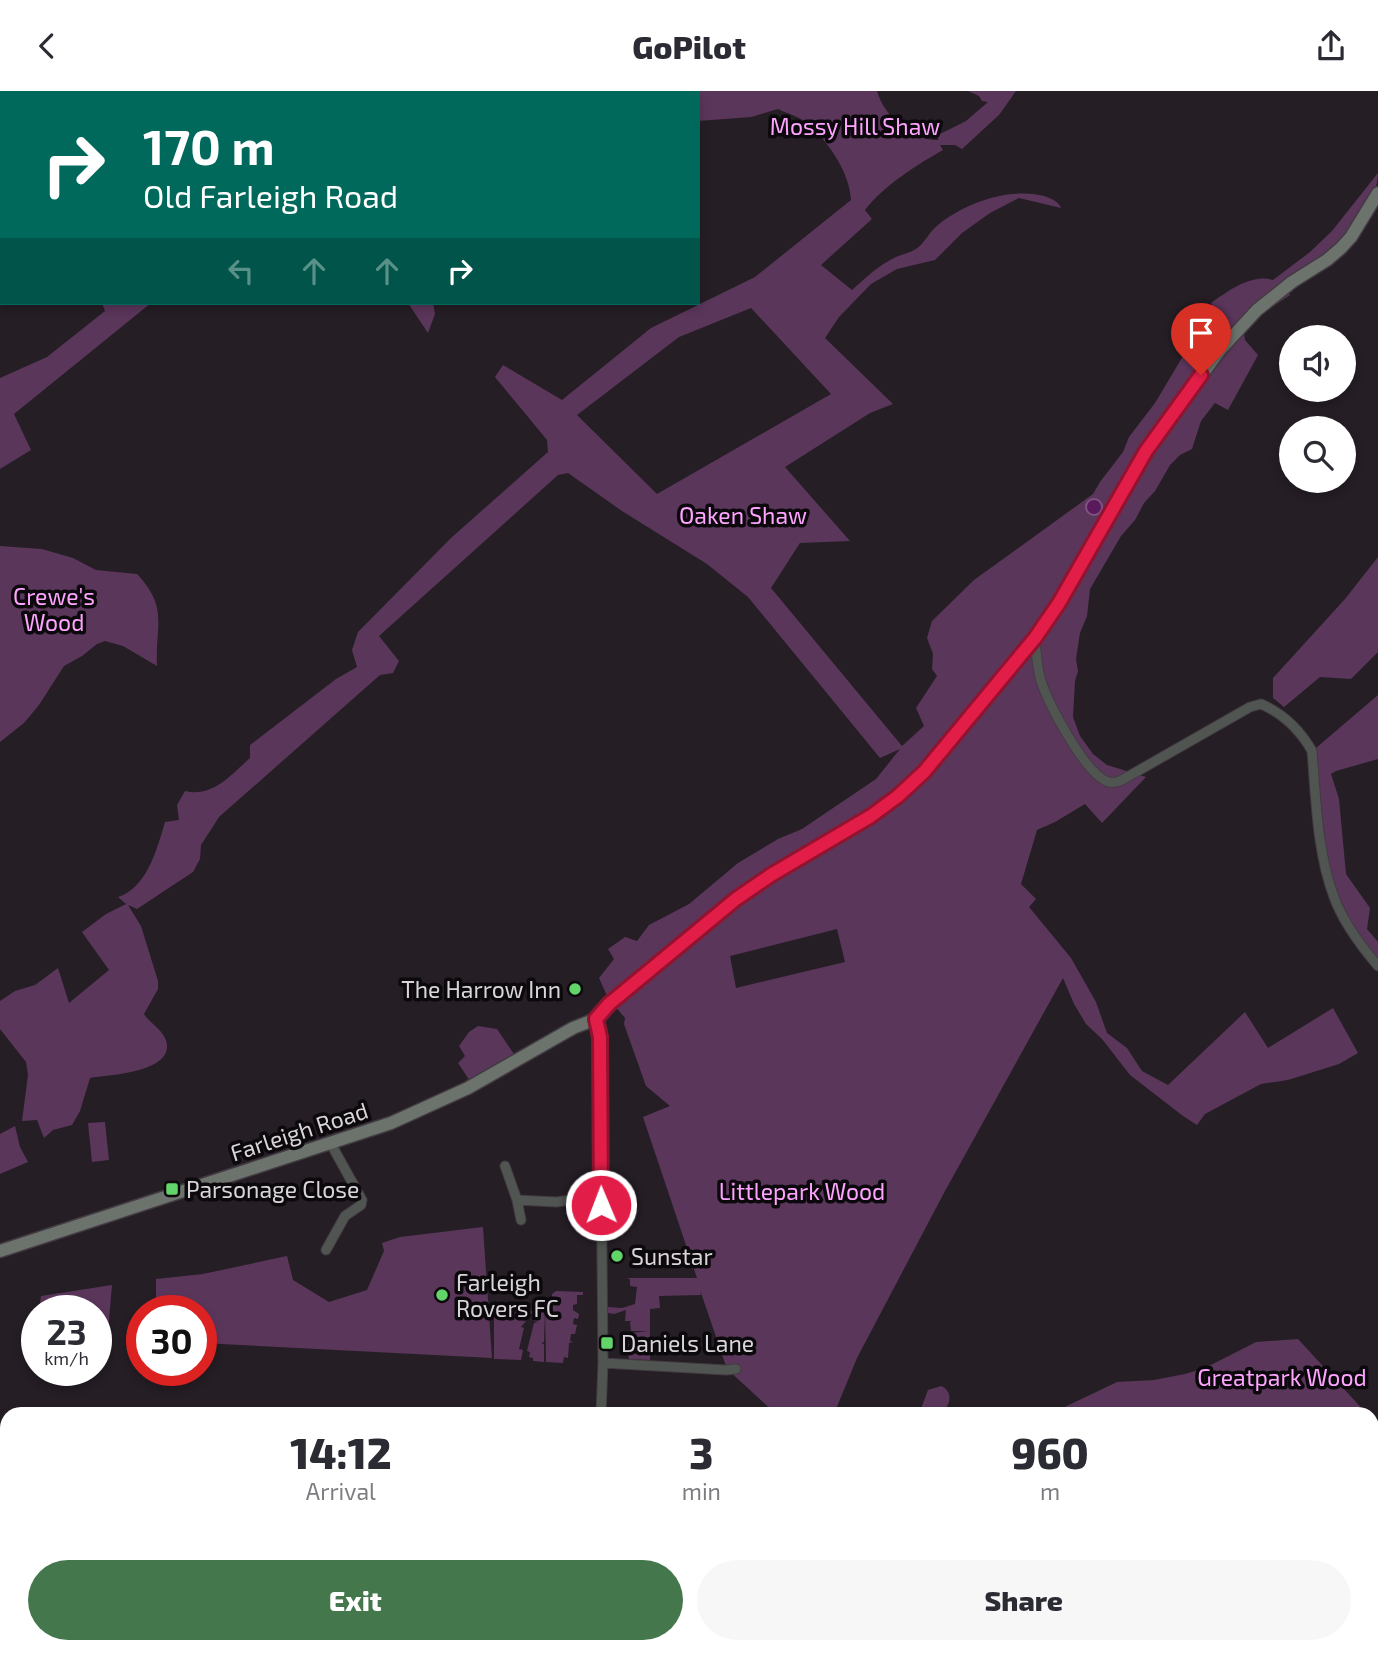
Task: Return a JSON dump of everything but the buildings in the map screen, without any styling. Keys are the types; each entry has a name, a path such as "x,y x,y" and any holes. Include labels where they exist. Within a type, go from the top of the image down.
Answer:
{"street":[{"path":"601,1407 600,1037 596,1019 609,1004 736,899 771,875 871,816 924,772 1035,638 1059,603 1146,451 1220,351 1257,310 1341,248 1351,237 1378,193"},
{"path":"1035,638 1037,660 1048,700 1073,744 1105,781 1114,783 1122,780 1250,707 1261,704 1289,722 1304,736 1312,751 1324,863 1334,899 1362,946 1378,966"},
{"path":"1018,659 1037,660"},
{"name":"Farleigh Road","path":"0,1251 391,1123 436,1104 493,1075 573,1028 596,1019"},
{"path":"326,1250 345,1216 361,1205 362,1200 331,1144"},
{"path":"505,1165 521,1220"},
{"path":"517,1200 601,1200"},
{"path":"603,1363 736,1369"}],"green space":[{"path":"700,91 877,91 886,109 900,125 919,136 939,140 936,136 966,121 988,102 968,91 1016,91 999,115 962,149 955,145 940,145 943,150 912,169 872,201 865,210 872,219 821,265 852,290 884,264 916,249 949,217 974,204 1003,195 1031,194 1052,199 1061,208 1019,198 990,213 962,233 935,260 897,269 871,284 839,317 825,338 893,404 870,413 785,467 850,541 800,543 771,588 902,746 924,726 916,708 937,676 932,669 933,654 927,638 932,621 974,580 1093,494 1123,452 1129,437 1155,403 1195,336 1195,328 1215,309 1211,303 1249,281 1265,278 1273,280 1310,252 1332,231 1378,173 1368,205 1344,237 1288,291 1290,295 1258,316 1244,333 1245,340 1258,355 1228,410 1215,403 1201,421 1192,449 1180,455 1170,465 1135,520 1121,536 1090,589 1087,616 1080,633 1076,659 1078,671 1073,717 1080,736 1093,754 1107,765 1146,777 1102,823 1085,804 1037,830 1021,884 1036,899 1029,907 1071,958 1096,1002 1107,1033 1127,1048 1142,1071 1168,1085 1245,1012 1268,1048 1333,1008 1358,1053 1339,1064 1288,1080 1261,1084 1205,1114 1197,1125 1130,1075 1102,1039 1086,1024 1063,978 945,1191 857,1358 837,1407 768,1407 727,1369 700,1290 701,1295 659,1296 660,1308 650,1309 650,1341 628,1341 630,1333 649,1331 631,1331 632,1321 625,1321 626,1310 608,1313 608,1307 622,1308 635,1304 637,1287 630,1286 630,1279 626,1278 697,1278 643,1117 670,1106 646,1086 624,1024 625,1018 608,998 599,978 614,959 608,949 625,937 637,941 649,925 689,904 738,863 778,839 802,829 876,779 900,749 880,758 748,597 707,564 622,511 568,473 558,475 379,636 399,661 393,673 380,675 219,817 201,845 200,859 193,872 137,909 128,905 141,926 158,981 158,989 144,1014 166,1040 165,1054 158,1062 136,1071 90,1078 80,1111 72,1125 53,1130 44,1138 37,1120 22,1121 28,1075 26,1062 0,1029 0,1001 15,991 35,985 58,968 69,1003 109,970 82,932 106,914 126,904 118,897 128,892 144,876 165,822 179,820 177,805 185,791 204,791 228,778 250,758 250,745 336,679 357,667 352,650 358,632 451,538 548,452 547,440 495,377 503,365 562,400 651,328 755,277 851,200 847,179 837,158 816,131 802,119 778,109 751,117 700,121","holes":["751,308 831,394 657,494 577,415 679,337","837,929 845,962 736,988 730,956"]},
{"path":"103,305 149,305 14,414 31,450 0,469 0,378 47,357 105,311"},
{"path":"409,305 433,305 435,314 428,333"},
{"name":"Crewe's Wood","path":"0,546 42,549 73,558 96,570 137,574 147,586 157,607 157,666 123,646 105,641 97,644 64,666 24,723 0,742"},
{"path":"1378,557 1378,652 1351,679 1320,677 1284,707 1273,698 1273,678 1345,599"},
{"path":"1378,695 1378,759 1331,774 1339,799 1346,874 1370,908 1367,929 1378,942 1378,962 1360,937 1335,887 1319,807 1316,748"},
{"path":"478,1026 497,1029 516,1057 470,1081 458,1063 465,1056 459,1046 469,1032"},
{"path":"105,1122 109,1160 92,1162 88,1123"},
{"path":"15,1126 20,1147 28,1162 0,1174 0,1134"},
{"path":"483,1227 492,1358 217,1344 217,1295 156,1295 156,1279 203,1274 287,1256 293,1280 329,1302 367,1290 384,1251 382,1243 400,1237"},
{"path":"112,1285 111,1295 47,1295"},
{"path":"556,1291 583,1292 583,1295 577,1295 577,1304 573,1305 573,1310 579,1314 578,1319 574,1318 573,1324 577,1325 575,1334 571,1334 570,1341 573,1342 569,1343 568,1358 564,1357 563,1363 546,1362 545,1302 552,1302 552,1294"},
{"path":"494,1311 545,1311 544,1342 541,1343 544,1344 544,1362 533,1361 527,1351 534,1323 538,1322 534,1321 536,1315 528,1313 522,1320 526,1321 521,1327 524,1328 519,1349 523,1350 521,1360 494,1359"},
{"name":"Greatpark Wood","path":"1298,1339 1361,1407 1065,1407 1117,1382 1154,1380 1205,1368 1256,1342"},
{"path":"650,1343 650,1360 629,1359 626,1344"},
{"path":"941,1386 945,1389 949,1395 947,1407 922,1407 928,1390"}],"shaded area":[{"path":"1094,499 1102,507 1094,515 1086,507"}],"place":[{"name":"The Harrow Inn","path":"575,989"},
{"name":"Parsonage Close","path":"172,1189"},
{"name":"Sunstar","path":"617,1256"},
{"name":"Farleigh Rovers FC","path":"442,1295"},
{"name":"Daniels Lane","path":"607,1343"}],"route":[{"path":"601,1205 600,1037 596,1019 609,1004 736,899 771,875 871,816 924,772 1035,638 1059,603 1146,451 1201,375"}],"park label":[{"name":"Mossy Hill Shaw","path":"855,126"},
{"name":"Oaken Shaw","path":"743,515"},
{"name":"Littlepark Wood","path":"802,1191"}]}
